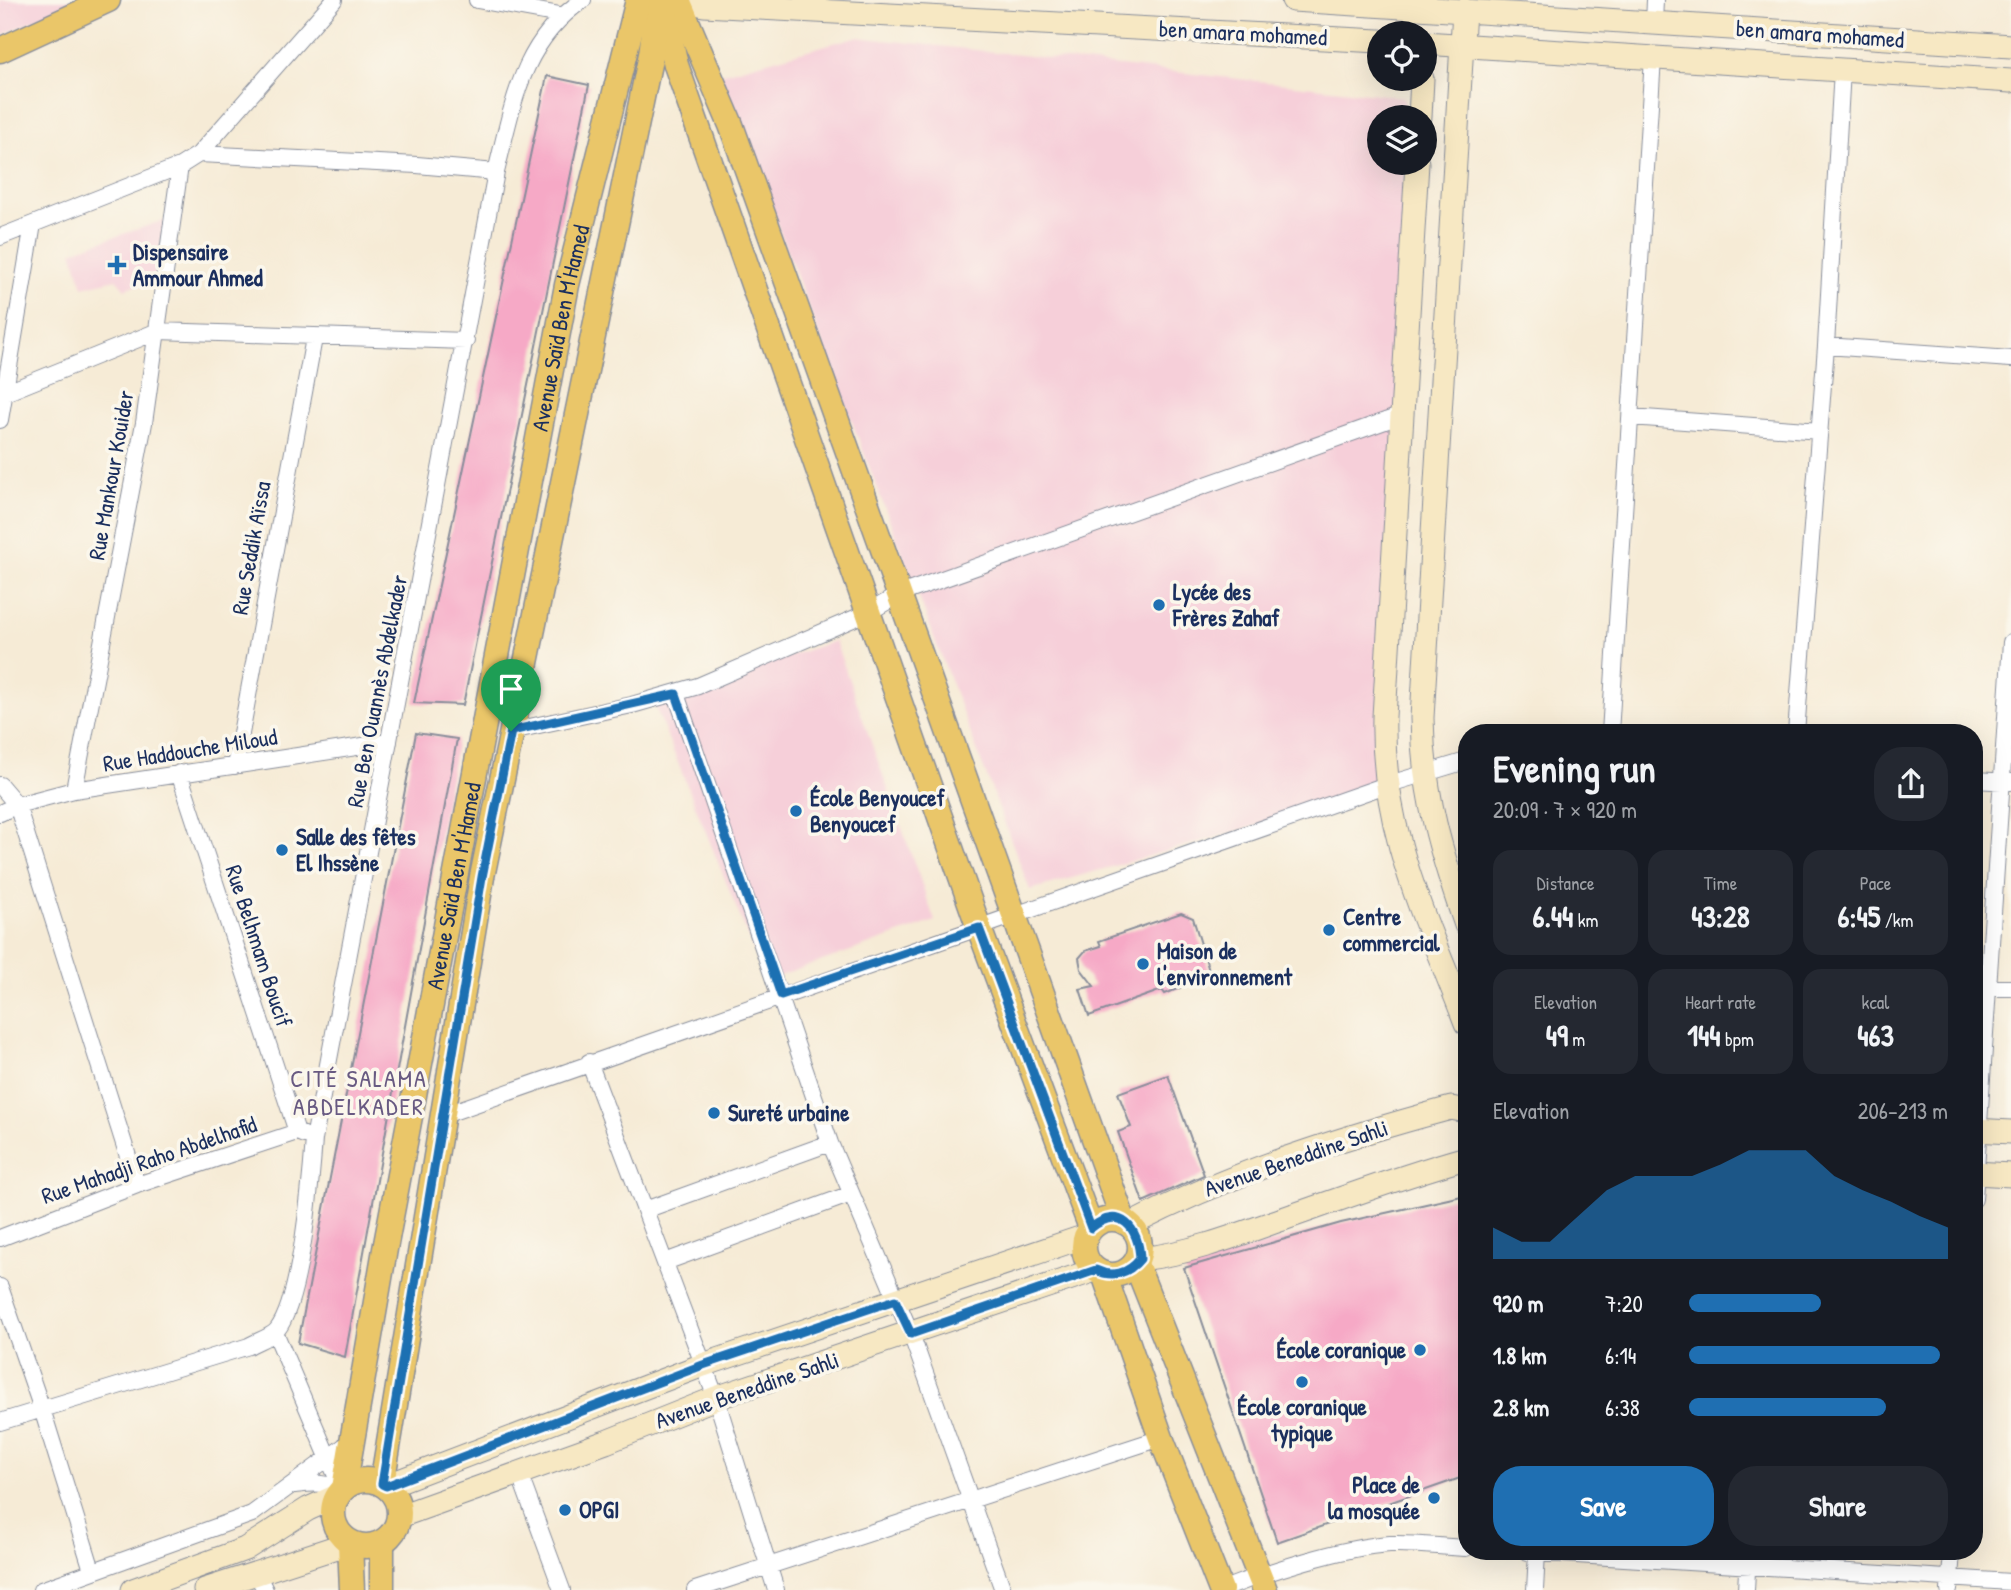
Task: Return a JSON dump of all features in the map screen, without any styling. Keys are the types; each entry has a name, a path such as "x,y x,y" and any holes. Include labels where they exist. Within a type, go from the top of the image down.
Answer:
{"main road":[{"path":"0,50 108,0"},
{"path":"659,0 731,125 1127,1223 1140,1241 1138,1262 1262,1583"},
{"path":"659,0 676,65 1088,1232 1084,1255 1100,1272 1221,1590"},
{"name":"Avenue Saïd Ben M'Hamed","path":"384,1485 482,877 651,54 659,0"},
{"name":"Avenue Saïd Ben M'Hamed","path":"341,1491 354,1439 385,1249 567,285 659,0"},
{"path":"748,269 779,260"},
{"path":"1088,1232 1106,1219 1127,1223"},
{"path":"1100,1272 1123,1273 1138,1262"},
{"path":"365,1479 384,1485 394,1494 400,1516 397,1527 382,1543 361,1546 350,1543 335,1527 333,1517 341,1491 365,1479"},
{"path":"350,1543 352,1590"},
{"path":"382,1543 382,1590"}],"street":[{"path":"0,237 180,166 199,154 334,0"},
{"path":"477,0 560,15"},
{"name":"Rue Ben Ouannès Abdelkader","path":"275,1332 285,1318 300,1252 314,1139 496,172 520,79 533,51 560,15 583,0"},
{"name":"ben amara mohamed","path":"688,0 698,5 1367,40"},
{"name":"ben amara mohamed","path":"1293,0 1465,5 1654,24 2011,46"},
{"path":"1654,24 1655,0"},
{"path":"1458,902 1438,844 1424,772 1422,718 1465,5"},
{"name":"ben amara mohamed","path":"1437,43 2011,81"},
{"path":"1611,724 1653,58"},
{"path":"1797,724 1826,346 1842,70"},
{"path":"199,154 416,164 496,172"},
{"name":"Rue Mankour Kouider","path":"74,790 124,538 158,331 180,166"},
{"path":"1416,175 1384,717 1386,785 1399,850 1458,1002"},
{"path":"0,420 33,224"},
{"path":"3,393 158,331 466,341"},
{"name":"Rue Seddik Aïssa","path":"235,766 314,338"},
{"path":"1826,346 2011,359"},
{"path":"511,731 676,694 869,612 900,594 1402,415"},
{"path":"1631,417 1819,431"},
{"path":"1983,964 2007,782 2011,642"},
{"path":"676,694 830,1143 911,1334 1003,1590"},
{"name":"Rue Haddouche Miloud","path":"0,813 17,805 74,790 389,742"},
{"path":"444,1115 1386,785 1458,763"},
{"name":"Rue Belhmam Boucif","path":"179,773 297,1132"},
{"path":"1983,781 2007,782"},
{"path":"0,785 17,805 138,1185"},
{"path":"1983,987 2011,988"},
{"path":"589,1062 716,1398 776,1590"},
{"name":"Avenue Beneddine Sahli","path":"1127,1223 1198,1192 1321,1145 1451,1108 1458,1109"},
{"path":"1983,1130 2011,1132"},
{"path":"297,1132 314,1139"},
{"name":"Rue Mahadji Raho Abdelhafid","path":"0,1238 138,1185 297,1132"},
{"path":"645,1210 830,1143"},
{"path":"1138,1262 1226,1239 1408,1174 1458,1160"},
{"path":"1983,1173 2011,1175"},
{"path":"665,1262 851,1194"},
{"name":"Avenue Beneddine Sahli","path":"384,1485 703,1365 1088,1232"},
{"name":"Avenue Beneddine Sahli","path":"400,1516 716,1398 1100,1272"},
{"path":"0,1287 42,1409 92,1570"},
{"path":"0,1422 249,1346 275,1332 341,1491"},
{"path":"695,1590 1161,1438"},
{"path":"41,1590 252,1514 295,1485 354,1439"},
{"path":"519,1473 562,1590"},
{"path":"295,1485 314,1482 332,1485 341,1491"},
{"path":"133,1590 245,1549 341,1491"},
{"path":"205,1590 261,1581 350,1543"},
{"path":"1221,1590 1262,1583 1376,1546 1404,1544 1458,1547"},
{"path":"1535,1590 1537,1560"},
{"path":"1746,1590 1748,1560"},
{"path":"1756,1560 1950,1585 2011,1582"},
{"path":"1950,1585 1952,1560"}],"shaded area":[{"path":"0,0 76,0 0,36"},
{"name":"Lycée des Frères Zahaf","path":"856,37 1404,97 1404,105 1367,105 1367,175 1404,175 1404,423 1391,787 1030,890 720,74"},
{"name":"Dispensaire Ammour Ahmed","path":"165,220 155,278 125,289 116,279 83,287 72,251"},
{"name":"École Benyoucef Benyoucef","path":"835,641 935,921 766,981 653,701"}],"building":[{"path":"547,76 589,85 463,705 414,703"},
{"path":"416,733 457,739 345,1357 298,1343"},
{"name":"Maison de l'environnement","path":"1181,913 1193,918 1210,974 1179,984 1180,988 1165,994 1162,990 1089,1016 1080,989 1094,986 1081,969 1079,958 1085,951 1101,946 1099,941"},
{"path":"1168,1075 1204,1175 1143,1202 1118,1132 1131,1127 1118,1093"},
{"name":"École coranique typique","path":"1458,1197 1458,1479 1277,1542 1184,1268 1341,1223"}],"place":[{"name":"Dispensaire Ammour Ahmed","path":"117,265"},
{"name":"Lycée des Frères Zahaf","path":"1159,605"},
{"name":"École Benyoucef Benyoucef","path":"796,811"},
{"name":"Salle des fêtes El Ihssène","path":"282,850"},
{"name":"Centre commercial","path":"1329,930"},
{"name":"Maison de l'environnement","path":"1143,964"},
{"name":"Sureté urbaine","path":"714,1113"},
{"name":"École coranique","path":"1420,1350"},
{"name":"École coranique typique","path":"1302,1382"},
{"name":"Place de la mosquée","path":"1434,1498"},
{"name":"OPGI","path":"565,1510"}],"district":[{"name":"CITÉ SALAMA ABDELKADER","path":"359,1093"}],"route":[{"path":"676,694 781,995 979,928 1091,1228 1106,1219 1115,1219 1130,1225 1140,1241 1140,1259 1136,1264 1123,1273 1114,1275 1096,1270 911,1334 895,1300 703,1365 386,1486 382,1484 482,877 511,731 676,694"}]}
